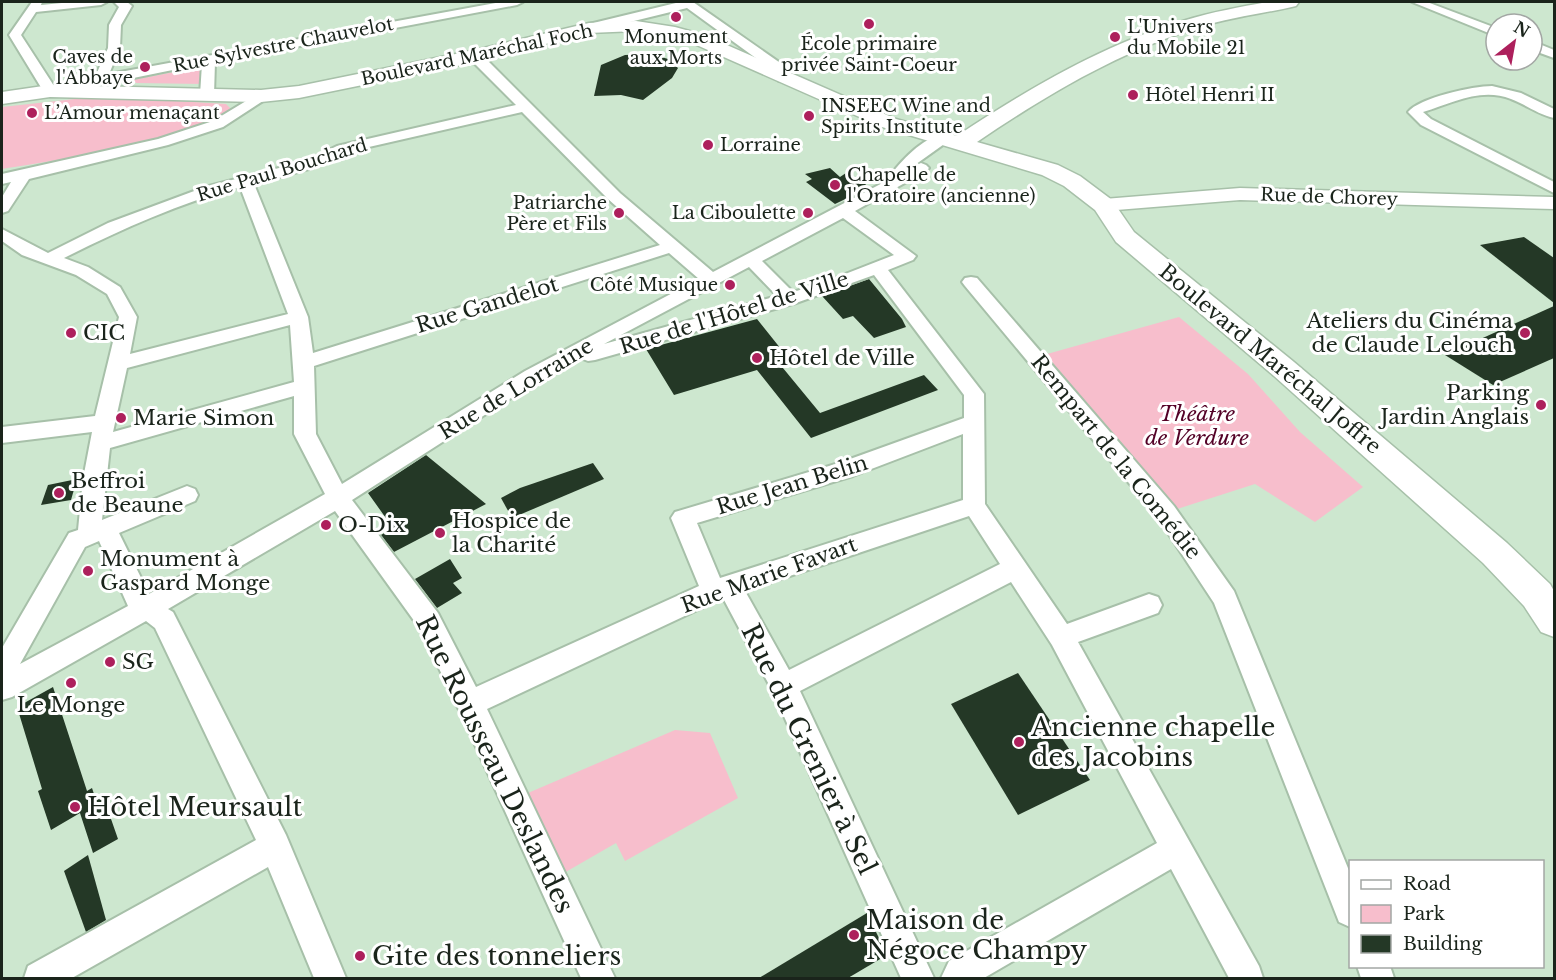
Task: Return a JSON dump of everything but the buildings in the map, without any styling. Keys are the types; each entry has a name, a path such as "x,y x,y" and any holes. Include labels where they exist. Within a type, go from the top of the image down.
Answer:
{"main road":[{"path":"953,138 988,124 1053,84 1159,36 1199,22 1290,2"},
{"name":"Boulevard Maréchal Foch","path":"2,98 117,84 207,95 261,96 315,90 476,56 589,28 637,21 686,35 906,128"},
{"path":"988,124 989,137 992,141 1050,170"},
{"name":"Boulevard Maréchal Joffre","path":"906,128 953,138 1050,170 1071,181 1104,206 1125,237 1284,369 1495,553 1538,595 1554,621"}],"street":[{"path":"50,91 8,34 35,5 101,2"},
{"path":"100,80 114,48 115,25 126,6 119,2"},
{"name":"Rue Sylvestre Chauvelot","path":"50,91 100,80 117,84 209,59 517,2"},
{"path":"1418,2 1484,27"},
{"path":"637,21 687,3 781,70 784,78"},
{"path":"476,56 524,107 670,247 710,279"},
{"path":"207,95 209,59"},
{"path":"1554,114 1504,92 1492,90 1479,90 1418,109 1415,112 1426,122 1554,188"},
{"path":"2,178 23,176 163,142 218,124 261,96"},
{"name":"Rue Paul Bouchard","path":"49,259 114,227 211,190 311,164 342,149 524,107"},
{"name":"Rue de Lorraine","path":"2,688 338,498 558,362 710,279 752,261 892,185 923,167 953,138"},
{"name":"Rue de Lorraine","path":"892,185 908,161 953,138"},
{"path":"2,208 23,176"},
{"name":"Rue Rousseau Deslandes","path":"245,181 299,317 305,434 338,498 429,621 470,703 598,978"},
{"name":"Rue de Chorey","path":"1104,206 1240,194 1554,203"},
{"name":"Rue de l'Hôtel de Ville","path":"558,362 790,299 878,269 907,256 845,212"},
{"path":"2,234 28,251 82,271 114,291 128,317 102,433 90,505 97,532 138,600 164,620 275,846 330,978"},
{"name":"Rue Gandelot","path":"303,362 670,247"},
{"path":"752,261 790,299"},
{"path":"878,269 974,394 974,505 1061,637 1247,978"},
{"name":"Rempart de la Comédie","path":"971,282 1166,512 1226,597 1349,908"},
{"path":"118,363 299,317"},
{"path":"2,435 102,433 302,387"},
{"name":"Rue Jean Belin","path":"721,589 683,518 845,470 974,422"},
{"path":"2,678 9,658 24,638 77,540 187,495"},
{"name":"Rue Marie Favart","path":"470,703 721,589 974,505"},
{"path":"784,686 1015,568"},
{"name":"Rue du Grenier à Sel","path":"721,589 784,686 918,978"},
{"path":"1061,637 1149,605"},
{"path":"40,978 275,846"},
{"path":"957,978 961,973 1177,849"}],"green space":[{"path":"205,66 204,84 136,83 133,80"},
{"path":"75,99 143,99 226,104 231,109 217,120 160,140 2,169 2,107"},
{"name":"Théâtre de Verdure","path":"1179,317 1248,374 1300,432 1363,487 1315,522 1255,484 1174,510 1040,356"},
{"path":"675,730 710,733 738,798 625,861 616,843 557,877 521,796"}],"place":[{"name":"Monument aux Morts","path":"676,17"},
{"name":"École primaire privée Saint-Coeur","path":"869,24"},
{"name":"L'Univers du Mobile 21","path":"1115,37"},
{"name":"Caves de l'Abbaye","path":"145,67"},
{"name":"Hôtel Henri II","path":"1133,95"},
{"name":"L’Amour menaçant","path":"32,113"},
{"name":"INSEEC Wine and Spirits Institute","path":"809,116"},
{"name":"Lorraine","path":"708,145"},
{"name":"Chapelle de l'Oratoire (ancienne)","path":"835,185"},
{"name":"Patriarche Père et Fils","path":"619,213"},
{"name":"La Ciboulette","path":"808,213"},
{"name":"Côté Musique","path":"730,285"},
{"name":"CIC","path":"71,333"},
{"name":"Ateliers du Cinéma de Claude Lelouch","path":"1525,333"},
{"name":"Hôtel de Ville","path":"757,358"},
{"name":"Parking Jardin Anglais","path":"1541,405"},
{"name":"Marie Simon","path":"121,418"},
{"name":"Beffroi de Beaune","path":"59,493"},
{"name":"O-Dix","path":"326,525"},
{"name":"Hospice de la Charité","path":"440,533"},
{"name":"Monument à Gaspard Monge","path":"88,571"},
{"name":"SG","path":"110,662"},
{"name":"Le Monge","path":"71,683"},
{"name":"Ancienne chapelle des Jacobins","path":"1019,742"},
{"name":"Hôtel Meursault","path":"75,807"},
{"name":"Maison de Négoce Champy","path":"854,935"},
{"name":"Gite des tonneliers","path":"360,956"}]}
